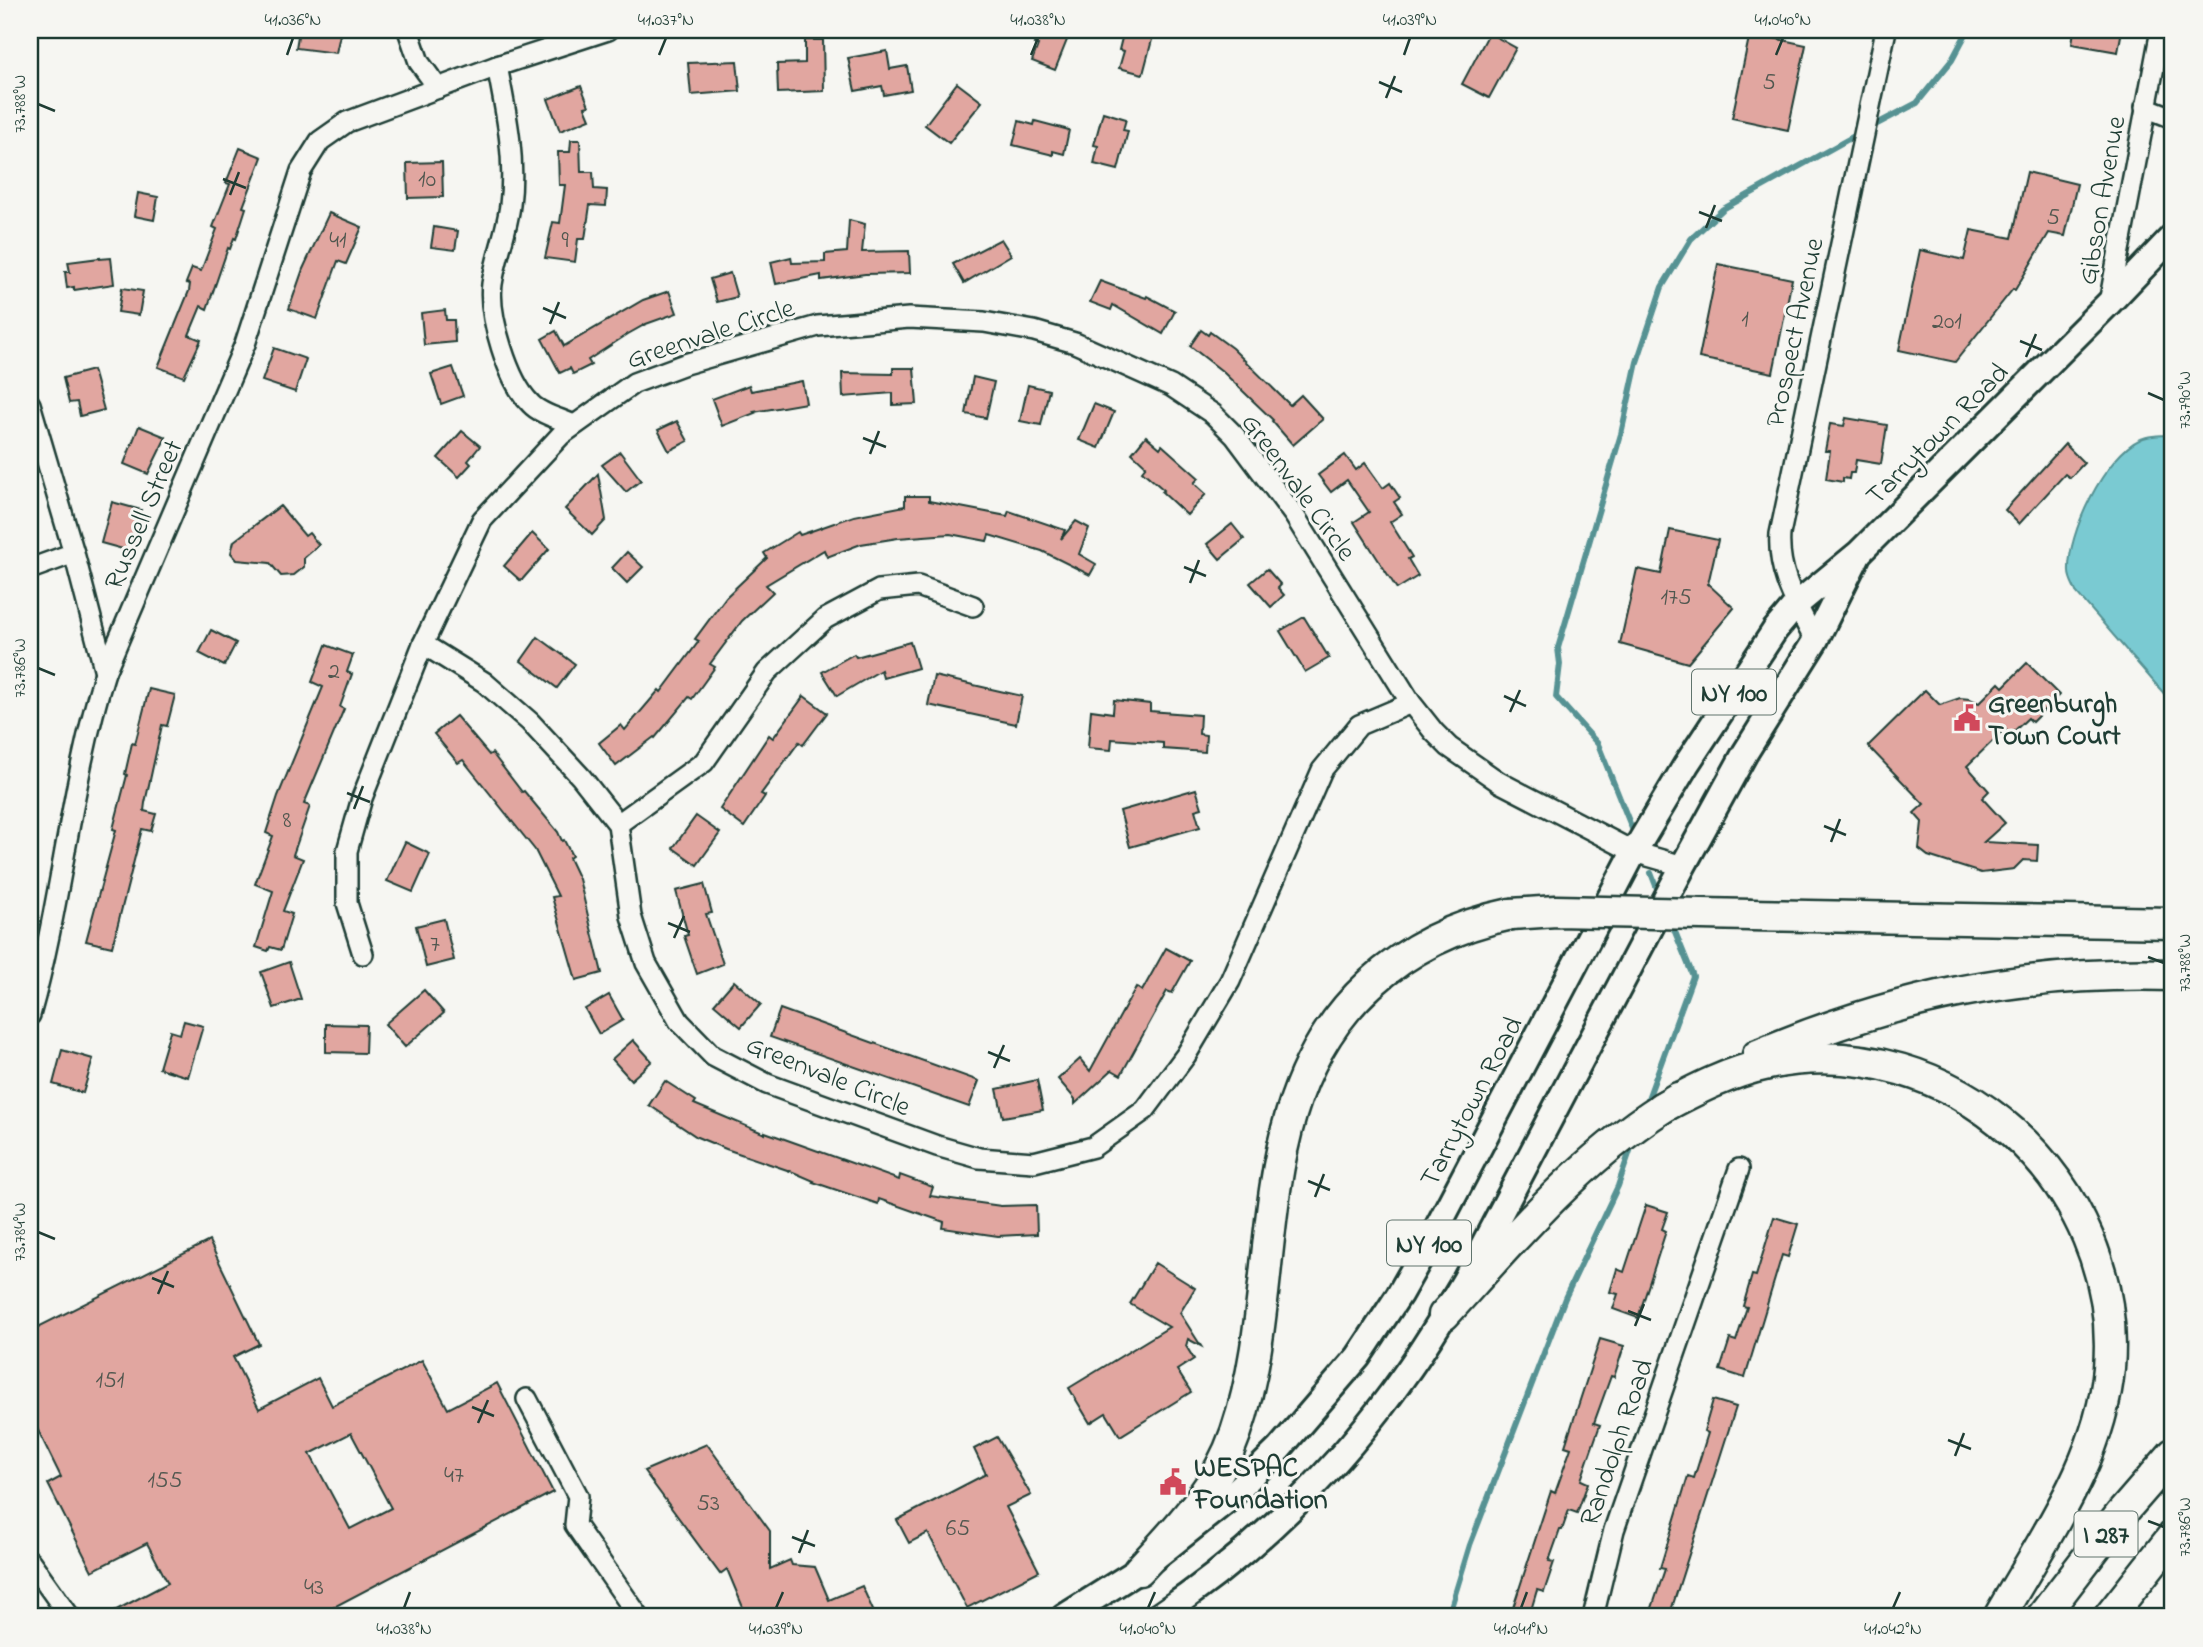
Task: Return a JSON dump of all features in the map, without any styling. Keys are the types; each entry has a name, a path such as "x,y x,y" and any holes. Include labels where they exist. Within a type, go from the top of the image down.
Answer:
{"highway":[{"path":"1139,1570 1206,1494 1236,1433 1251,1376 1285,1135 1301,1081 1317,1049 1350,1004 1391,966 1456,929 1511,914 1556,911 2173,923"},
{"path":"1444,1315 1572,1179 1615,1141 1661,1108 1766,1052 1831,1026 1915,1000 2000,983 2089,974 2173,975"},
{"path":"1661,1108 1712,1082 1740,1071 1770,1064 1836,1060 1902,1070 1963,1095 1991,1114 2019,1136 2066,1194 2083,1224 2096,1256 2105,1292 2109,1367 2104,1403 2096,1436 2081,1471 1999,1617"},
{"name":"I 287","path":"2042,1617 2121,1514 2173,1454"},
{"name":"I 287","path":"2109,1617 2170,1541"}],"main road":[{"name":"Tarrytown Road","path":"1064,1617 1139,1570 1197,1526 1252,1476 1310,1415 1358,1357 1425,1250 1634,852 1707,733 1775,630 1797,604 1859,553 2173,236"},
{"name":"Tarrytown Road","path":"1157,1617 1242,1552 1307,1492 1381,1408 1404,1377 1444,1315 1494,1226 1745,752 1815,641 1859,553"}],"street":[{"path":"408,30 419,62 438,88"},
{"name":"Russell Street","path":"30,1015 52,926 90,720 105,673 245,344 301,171 320,141 347,122 497,66 608,30"},
{"name":"Prospect Avenue","path":"1815,641 1783,575 1779,552 1783,511 1886,30"},
{"name":"Gibson Avenue","path":"2109,303 2161,30"},
{"path":"497,66 511,142 510,205 492,282 491,301 504,353 520,390 532,406 574,425"},
{"name":"Gibson Avenue","path":"2145,107 2173,118"},
{"name":"Greenvale Circle","path":"363,954 347,903 347,851 362,798 423,644 482,520 561,435 634,383 685,364 818,326 909,318 984,322 1034,331 1075,343 1171,386 1213,415 1235,436 1294,515 1411,703 1434,732 1467,762 1499,782 1634,852 1684,866"},
{"path":"30,404 105,673"},
{"path":"30,569 74,554"},
{"path":"423,644 484,682 530,722 581,777 618,824 704,762 767,672 825,619 879,590 918,586 973,606"},
{"name":"Greenvale Circle","path":"618,824 631,916 646,963 678,1021 713,1056 767,1084 937,1146 979,1158 1034,1162 1093,1147 1145,1110 1186,1055 1230,981 1322,770 1359,725 1411,703"},
{"name":"Randolph Road","path":"1593,1617 1622,1507 1739,1169"},
{"path":"527,1399 578,1496 575,1525 639,1617"},
{"path":"30,1561 70,1617"}],"water":[{"path":"2173,435 2173,704 2076,592 2069,572 2074,537 2081,517 2114,461 2141,439"}],"building":[{"path":"299,30 341,30 336,53 296,48"},
{"path":"1040,30 1071,30 1055,70 1032,61 1038,45 1034,44"},
{"path":"1124,30 1150,30 1149,35 1153,36 1143,74 1119,68 1124,51 1119,50"},
{"path":"2074,30 2122,30 2118,52 2072,44"},
{"path":"1489,33 1516,48 1489,98 1462,84"},
{"path":"1750,33 1806,45 1788,130 1732,118"},
{"path":"805,40 823,40 824,91 778,93 777,64 805,63"},
{"path":"887,51 890,69 907,66 911,90 884,95 882,86 855,91 848,58"},
{"path":"737,61 740,91 691,95 688,63"},
{"path":"957,83 982,102 949,143 925,125"},
{"path":"581,86 589,106 585,107 590,119 560,131 548,99"},
{"path":"1103,112 1126,119 1123,130 1128,131 1118,170 1094,164 1098,146 1094,145"},
{"path":"1019,121 1034,125 1035,121 1069,130 1064,154 1053,151 1053,155 1013,145"},
{"path":"571,140 580,140 581,172 593,172 594,189 607,190 606,206 590,205 585,239 578,239 575,262 545,258 553,222 560,223 565,185 559,185 558,152 570,152"},
{"path":"240,148 262,157 243,207 246,208 236,239 234,238 230,249 228,248 207,309 201,306 189,335 201,340 184,377 158,367 189,291 190,284 186,283 192,268 201,271 217,229 213,227 230,184 226,183"},
{"path":"442,162 443,197 408,198 407,163"},
{"path":"2027,172 2077,184 2065,236 2049,233 2015,290 2013,289 1955,362 1899,350 1920,250 1964,260 1971,230 2012,238"},
{"path":"138,193 158,197 154,220 134,216"},
{"path":"329,213 362,227 346,264 338,261 317,319 289,309 303,269"},
{"path":"849,220 865,224 862,252 909,251 910,273 865,274 821,280 821,275 776,284 771,262 791,257 792,263 825,262 825,254 847,252"},
{"path":"434,227 458,231 455,250 431,247"},
{"path":"1001,239 1011,255 964,283 953,264"},
{"path":"111,258 114,284 74,290 74,287 67,288 65,272 70,272 68,262"},
{"path":"1718,264 1792,279 1773,373 1699,358"},
{"path":"730,273 737,297 717,302 710,279"},
{"path":"1100,281 1146,298 1147,296 1175,311 1163,334 1113,305 1111,310 1090,302"},
{"path":"122,288 143,291 139,315 118,312"},
{"path":"669,291 677,313 646,324 628,334 588,360 591,365 573,374 570,368 560,373 542,339 556,331 564,346 643,300"},
{"path":"445,310 446,320 454,320 455,342 424,345 421,313"},
{"path":"1201,330 1208,335 1210,332 1232,348 1290,405 1301,395 1323,419 1293,445 1273,420 1222,371 1190,346"},
{"path":"274,348 306,359 295,392 262,381"},
{"path":"453,367 463,396 441,404 431,374"},
{"path":"893,368 914,368 917,404 893,405 893,393 843,397 842,373 893,374"},
{"path":"93,370 104,410 80,416 77,402 69,403 63,378"},
{"path":"973,377 994,382 986,418 966,414"},
{"path":"802,381 806,403 754,412 722,426 712,399 749,385 751,391"},
{"path":"1028,385 1049,390 1041,425 1020,421"},
{"path":"1094,404 1114,412 1099,448 1079,440"},
{"path":"1846,418 1887,425 1881,464 1856,460 1854,473 1850,473 1849,479 1843,478 1843,482 1826,479 1830,451 1825,451 1830,424 1844,426"},
{"path":"677,421 688,441 669,451 658,430"},
{"path":"139,426 166,437 148,474 124,464"},
{"path":"462,431 480,446 468,461 471,464 459,477 438,458"},
{"path":"1146,436 1160,448 1162,445 1199,478 1194,483 1206,494 1187,515 1142,471 1146,466 1132,453"},
{"path":"2065,444 2084,463 2070,478 2065,474 2019,524 2005,510"},
{"path":"620,452 641,480 626,492 602,465"},
{"path":"1345,455 1356,470 1365,463 1383,488 1390,483 1400,498 1394,502 1402,514 1390,522 1412,557 1408,559 1418,576 1397,589 1354,522 1369,512 1347,480 1331,492 1318,475"},
{"path":"598,474 606,520 592,535 565,509"},
{"path":"905,496 929,496 929,501 1007,516 1009,511 1065,530 1061,539 1076,521 1089,528 1079,554 1096,564 1090,575 1042,551 989,535 987,541 950,534 898,538 861,544 827,557 824,550 766,585 773,592 742,621 710,664 715,667 692,699 689,697 655,738 616,766 599,743 621,725 625,730 659,690 661,692 699,641 695,639 726,597 767,558 764,553 798,532 800,535 854,516 905,506"},
{"path":"112,502 141,510 130,551 101,543"},
{"path":"280,506 305,536 309,533 319,545 304,558 304,567 294,575 281,576 270,563 237,560 231,553 234,541"},
{"path":"1232,524 1244,539 1220,559 1207,544"},
{"path":"1670,530 1718,540 1708,584 1734,608 1688,663 1620,644 1637,569 1661,574"},
{"path":"532,533 549,549 521,581 504,566"},
{"path":"627,552 643,567 627,583 612,568"},
{"path":"1267,569 1281,585 1278,588 1284,595 1271,607 1250,583"},
{"path":"1304,617 1329,658 1305,672 1280,631"},
{"path":"211,630 236,643 224,666 199,653"},
{"path":"538,637 575,664 557,688 521,661"},
{"path":"910,642 918,668 883,678 881,670 837,696 822,672 854,654 856,657"},
{"path":"326,645 353,655 347,672 352,674 340,707 344,709 304,804 310,806 293,855 303,859 283,911 292,914 281,950 270,947 268,951 256,947 273,891 255,884 273,836 266,833 278,796 323,687 312,682"},
{"path":"2027,663 2059,695 2032,722 2028,718 2010,735 2005,729 1967,766 1989,791 1982,798 2005,823 1984,842 2038,845 2037,861 2023,860 2014,869 1981,873 1928,856 1919,849 1922,822 1914,813 1924,804 1868,746 1925,690 1940,705 1960,698 1979,703 1999,683 2003,687"},
{"path":"934,676 1022,696 1016,724 928,705"},
{"path":"149,689 175,695 167,726 162,725 145,803 144,811 156,814 151,831 142,829 112,947 86,941 116,830 113,829 132,743 135,744"},
{"path":"804,696 827,713 803,745 799,742 761,794 765,796 744,827 720,809 769,735 773,738"},
{"path":"1114,700 1150,704 1150,711 1200,715 1199,734 1206,735 1205,752 1163,749 1163,743 1112,739 1111,750 1088,748 1091,710 1113,713"},
{"path":"456,716 489,755 492,753 558,832 562,841 564,840 579,879 602,973 576,980 552,897 558,896 535,850 463,760 458,763 434,734"},
{"path":"1196,789 1202,808 1195,810 1200,827 1130,847 1120,811"},
{"path":"696,816 720,833 697,865 673,848"},
{"path":"405,842 430,854 413,892 387,881"},
{"path":"704,884 712,913 706,914 723,964 697,974 684,936 688,935 676,891"},
{"path":"444,919 454,960 426,967 416,926"},
{"path":"1166,948 1190,961 1172,993 1167,991 1121,1075 1112,1070 1075,1104 1075,1099 1058,1079 1080,1059 1090,1071 1136,987 1142,991"},
{"path":"289,962 301,999 274,1008 261,972"},
{"path":"734,981 761,1004 741,1027 714,1004"},
{"path":"424,990 444,1013 405,1047 385,1024"},
{"path":"609,995 623,1020 599,1034 585,1009"},
{"path":"780,1009 979,1081 969,1107 770,1037"},
{"path":"184,1021 203,1026 188,1077 159,1068 170,1031 180,1034"},
{"path":"326,1024 366,1025 365,1053 326,1052"},
{"path":"633,1040 652,1061 631,1080 612,1059"},
{"path":"62,1050 93,1059 83,1093 53,1084"},
{"path":"1037,1080 1043,1110 1003,1117 997,1089"},
{"path":"665,1081 696,1101 694,1104 765,1134 899,1180 900,1175 933,1187 930,1196 1001,1206 1036,1205 1037,1234 998,1236 943,1228 944,1222 879,1199 878,1204 726,1149 697,1137 649,1105"},
{"path":"1646,1205 1668,1212 1662,1229 1666,1231 1638,1318 1613,1309 1618,1294 1610,1292 1617,1269 1624,1272"},
{"path":"1774,1217 1798,1224 1788,1257 1782,1255 1745,1378 1720,1370 1730,1339 1736,1341 1747,1307 1743,1306 1752,1275 1756,1276"},
{"path":"209,1241 259,1344 233,1357 259,1409 318,1378 332,1406 422,1360 448,1409 497,1383 553,1492 315,1617 103,1617 168,1583 147,1543 92,1571 48,1484 61,1477 30,1414 30,1331","holes":["351,1433 391,1508 350,1529 310,1454"]},
{"path":"1155,1263 1195,1288 1180,1313 1201,1346 1188,1339 1186,1346 1194,1359 1177,1370 1191,1392 1120,1436 1106,1413 1090,1423 1069,1388 1169,1327 1130,1304"},
{"path":"1600,1339 1624,1346 1594,1423 1600,1425 1581,1480 1588,1483 1577,1513 1569,1510 1560,1530 1549,1561 1554,1562 1544,1592 1537,1590 1529,1617 1510,1617 1551,1491 1555,1493 1571,1448 1565,1446"},
{"path":"1713,1400 1736,1407 1669,1617 1649,1617 1665,1569 1660,1568 1688,1476 1694,1478 1708,1433 1704,1431"},
{"path":"997,1437 1031,1495 1006,1507 1039,1571 967,1608 928,1533 909,1543 897,1520 986,1474 974,1449"},
{"path":"707,1444 770,1531 770,1569 790,1560 792,1565 815,1567 829,1600 862,1586 876,1617 747,1617 727,1569 720,1574 644,1471"}],"waterway":[{"path":"1877,124 1917,103 1952,60 1968,30"},
{"path":"1635,836 1598,744 1556,697 1560,664 1558,648 1621,434 1637,362 1662,287 1691,239 1723,209 1854,136"},
{"path":"1651,873 1658,891"},
{"path":"1646,1104 1693,976 1671,922"},
{"path":"1448,1617 1470,1545 1565,1298 1618,1186 1633,1142"}],"place":[{"name":"Greenburgh Town Court","path":"1967,718"},
{"name":"WESPAC Foundation","path":"1173,1482"}]}
